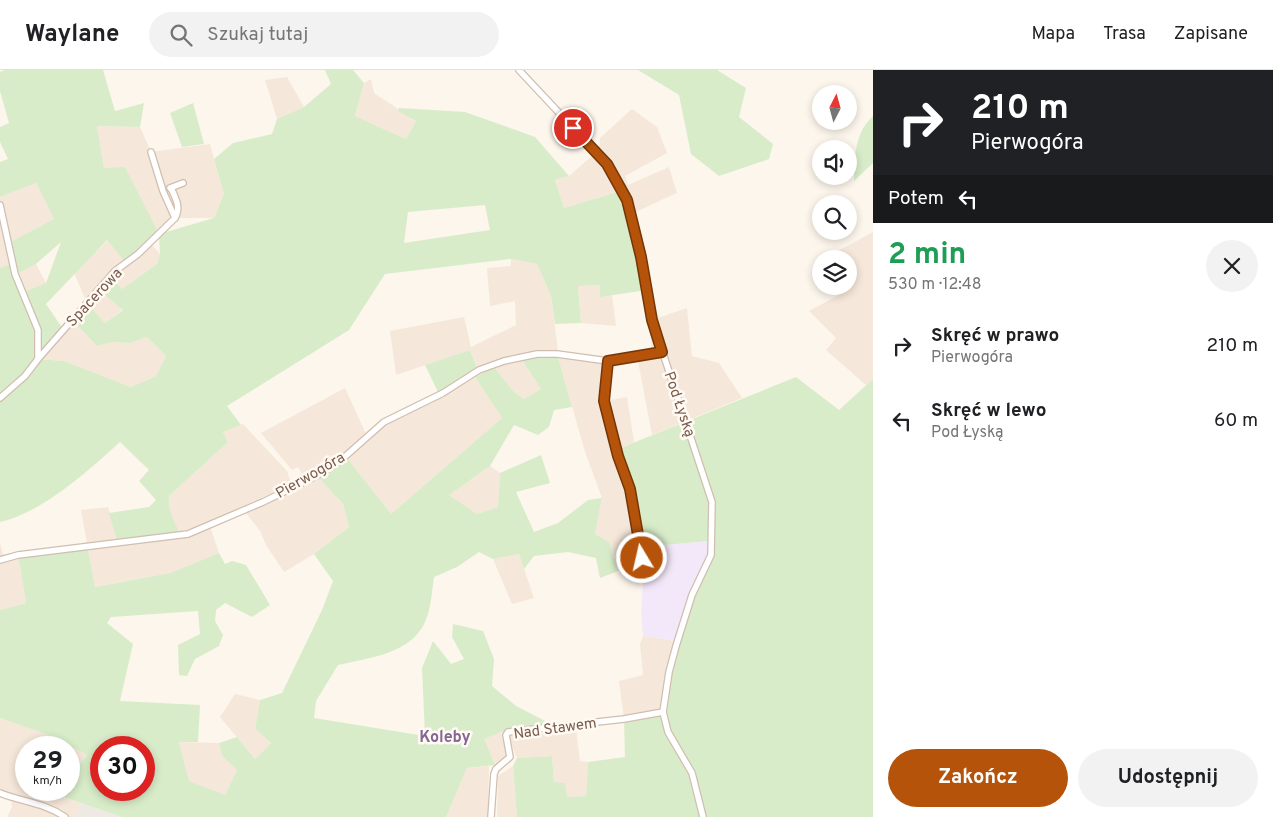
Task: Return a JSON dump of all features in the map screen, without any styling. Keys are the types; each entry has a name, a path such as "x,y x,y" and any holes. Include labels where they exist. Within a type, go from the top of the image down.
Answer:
{"street":[{"name":"Pod Łyską","path":"519,70 607,164 623,190 631,214 652,320 712,502 711,555 692,595 676,646 669,672 663,712"},
{"path":"151,152 175,218"},
{"path":"164,191 183,183"},
{"path":"171,188 178,203 179,211 175,218"},
{"path":"0,205 15,274 38,330 38,359"},
{"name":"Spacerowa","path":"0,398 25,376 115,271 138,254 175,218"},
{"name":"Pierwogóra","path":"0,560 18,555 188,534 263,502 316,476 340,461 384,422 443,393 479,370 504,361 537,354 557,354 608,361 662,352"},
{"path":"608,361 604,401 618,456 630,489 642,558"},
{"path":"663,712 668,732 692,773 703,817"},
{"name":"Nad Stawem","path":"491,817 494,774 496,769 510,757 506,736 508,732 624,719 663,712"},
{"path":"0,793 19,801 45,806 65,817"}],"shaded area":[{"path":"287,77 304,107 277,119 265,80"},
{"path":"371,79 374,93 416,121 406,139 355,116 364,83"},
{"path":"632,109 657,127 667,153 625,176 628,185 669,167 677,193 631,214 622,190 564,208 555,180 569,176 599,150 600,138"},
{"path":"97,126 140,127 151,152 210,144 224,194 214,218 175,218 151,244 160,254 157,264 122,289 111,276 123,309 105,323 87,303 74,273 108,240 104,168"},
{"path":"36,183 54,219 8,243 13,263 0,268 0,224 3,223 0,211 0,197"},
{"path":"873,232 873,379 866,385 826,350 836,338 809,311 839,295 857,295 857,250 840,250"},
{"path":"511,259 537,264 551,296 558,351 608,361 605,401 627,397 634,442 618,449 634,509 644,565 618,571 609,542 595,534 602,498 585,452 557,354 537,354 479,370 470,350 396,375 390,331 464,317 471,347 516,325 515,301 490,306 487,268 511,266"},
{"path":"36,264 46,283 23,292 15,274"},
{"path":"600,285 600,296 612,295 616,326 581,323 578,286"},
{"path":"687,308 692,356 719,363 742,398 652,435 637,356 651,354 652,320"},
{"path":"72,320 97,346 112,342 130,343 147,337 166,356 156,376 131,387 64,361 38,359"},
{"path":"522,360 541,389 524,399 514,392 494,367"},
{"path":"475,377 502,418 391,514 347,458 386,424 434,402"},
{"path":"345,388 366,434 343,455 303,476 298,467 292,470 261,433"},
{"path":"243,424 287,471 291,484 189,532 179,533 170,517 169,496 228,442 223,432"},
{"path":"490,466 500,473 498,507 477,514 449,495"},
{"path":"318,477 343,504 349,527 314,554 284,572 266,545 260,531 246,513"},
{"path":"108,507 119,544 188,534 210,526 219,553 170,573 95,587 81,510"},
{"path":"710,541 708,556 676,641 643,636 641,613 644,565 642,547"},
{"path":"0,543 4,558 18,555 26,603 0,610"},
{"path":"519,554 534,598 512,604 493,559"},
{"path":"643,636 676,641 663,712 624,719 619,681 643,675 640,644"},
{"path":"235,694 260,700 255,729 271,743 255,759 220,717"},
{"path":"0,718 50,736 15,736 15,801 75,801 81,803 75,817 7,817 12,807 11,795 0,791"},
{"path":"576,728 580,761 588,762 586,796 567,797 554,782 552,756 517,758 508,736"},
{"path":"501,732 507,755 495,765 483,739"},
{"path":"179,742 219,743 222,756 237,770 225,796 189,781"},
{"path":"80,751 87,755 80,764"},
{"path":"489,766 488,817 446,817 467,768"},
{"path":"513,766 517,817 497,817 498,776"},
{"path":"81,803 122,817 75,817"}],"green space":[{"path":"5,70 103,70 115,111 144,103 140,127 97,126 104,168 125,167 159,234 214,218 224,194 214,159 233,143 272,134 277,119 304,107 331,84 325,70 353,70 364,83 355,116 406,139 416,121 398,111 399,108 465,112 535,137 569,176 555,180 564,208 623,190 647,290 600,297 600,285 578,286 581,323 555,324 551,296 537,264 511,259 385,274 349,330 227,406 241,425 223,432 228,442 169,496 170,511 179,533 118,544 109,513 149,507 156,500 139,481 149,470 120,442 94,465 48,500 32,510 0,522 0,268 13,263 8,243 54,219 36,183 0,197 0,162 8,159 0,142 0,127 9,123 0,91 0,72","holes":["485,205 490,230 404,243 408,212","159,235 160,254 157,264 122,289 111,276 99,290 123,310 105,323 87,303 72,320 97,346 112,342 130,343 147,337 166,356 156,376 131,387 64,361 38,359 63,329 46,304 107,240 126,263","61,242 46,283 23,292 16,274 36,264"]},
{"path":"638,70 717,70 746,88 739,117 773,144 769,159 719,176 691,154 679,95"},
{"path":"193,103 204,144 182,147 170,113"},
{"path":"873,116 873,163 857,178 857,146 862,130"},
{"path":"470,350 477,367 438,392 425,365"},
{"path":"558,357 572,407 554,410 549,427 538,435 514,425 490,466 449,495 477,514 498,507 500,473 541,455 550,483 516,492 534,532 558,523 588,500 602,498 595,534 609,542 618,571 600,578 596,558 568,552 534,556 524,569 519,554 493,559 479,552 457,567 434,577 427,617 418,633 410,641 388,653 338,665 316,701 314,718 425,736 422,668 433,641 451,664 464,659 452,637 453,624 483,631 494,659 492,686 516,706 555,726 501,732 484,739 495,765 467,768 446,817 122,817 75,801 80,801 80,764 87,755 80,751 80,736 50,736 0,718 0,610 26,603 18,555 88,549 95,587 170,573 219,553 225,564 232,561 246,565 270,605 252,617 225,603 216,610 215,621 223,635 219,646 195,659 187,676 179,675 178,645 200,634 198,611 111,617 107,623 133,644 120,701 200,705 198,742 179,742 189,781 225,795 237,770 222,756 219,743 237,737 255,759 271,743 255,729 260,700 282,693 322,610 333,581 314,554 349,527 343,504 318,477 347,458 391,514 502,418 475,377 494,367 514,392 524,399 541,389 522,360"},
{"path":"796,377 839,410 873,379 873,817 517,817 513,766 517,758 552,756 554,782 565,783 567,797 586,796 588,762 625,757 624,719 663,711 682,623 709,556 709,541 642,547 644,565 634,509 618,449"}],"district":[{"name":"Koleby","path":"445,736"}],"route":[{"path":"573,128 607,164 627,200 641,257 652,320 662,352 608,361 604,401 618,456 630,489 642,558"}]}
